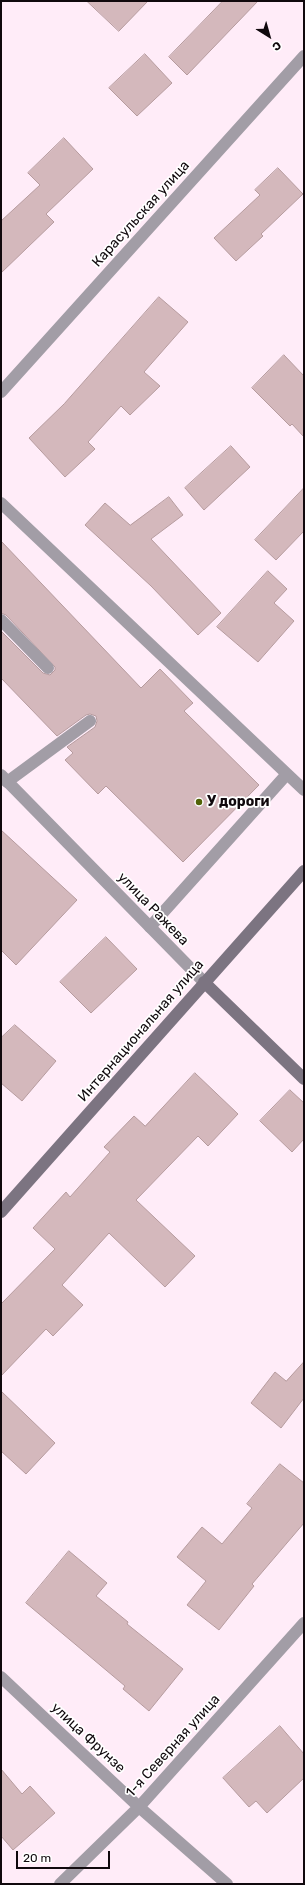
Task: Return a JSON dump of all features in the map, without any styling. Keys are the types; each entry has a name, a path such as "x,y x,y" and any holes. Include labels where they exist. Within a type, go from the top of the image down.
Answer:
{"main road":[{"name":"Интернациональная улица","path":"1,1212 304,871"},
{"name":"улица Ражева","path":"204,982 304,1079"}],"street":[{"name":"Карасульская улица","path":"1,392 304,56"},
{"path":"1,503 304,790"},
{"path":"1,620 48,668"},
{"path":"4,778 90,721"},
{"path":"150,927 287,774"},
{"name":"улица Ражева","path":"4,778 204,982"},
{"name":"1-я Северная улица","path":"60,1884 139,1807 304,1623"},
{"name":"улица Фрунзе","path":"1,1677 139,1807 227,1884"}],"building":[{"path":"87,1 148,1 119,31"},
{"path":"223,1 258,1 187,75 169,57"},
{"path":"145,54 172,83 137,116 109,88"},
{"path":"64,138 93,169 46,214 54,222 1,273 1,221 40,185 28,173"},
{"path":"278,168 303,194 261,234 263,236 236,261 214,238 260,195 255,190"},
{"path":"159,297 188,322 144,372 160,386 130,415 121,406 88,442 95,449 65,477 29,438 64,404"},
{"path":"284,355 304,376 304,437 292,424 290,426 252,388"},
{"path":"231,446 250,467 204,510 185,488"},
{"path":"304,488 304,531 276,560 255,540"},
{"path":"169,497 183,515 151,539 221,613 198,635 151,586 85,525 105,503 130,525"},
{"path":"1,541 141,688 160,669 193,703 184,711 259,785 183,862 106,786 98,794 65,760 73,753 67,747 95,727 97,721 96,716 90,714 86,715 57,736 1,678 1,631 43,673 50,675 55,670 55,667 6,615 1,613"},
{"path":"268,571 287,589 274,603 294,621 258,662 217,627"},
{"path":"1,830 77,900 16,965 1,950"},
{"path":"106,937 137,969 91,1013 60,982"},
{"path":"15,1025 56,1061 22,1101 1,1083 1,1038"},
{"path":"195,1073 238,1114 208,1146 198,1136 136,1200 195,1256 165,1287 109,1233 62,1285 83,1305 53,1336 46,1329 1,1376 1,1304 55,1249 33,1228 66,1192 70,1197 110,1152 104,1147 134,1116 145,1126"},
{"path":"290,1090 304,1103 304,1139 292,1152 260,1121"},
{"path":"304,1362 304,1398 281,1428 251,1403 275,1372 286,1381"},
{"path":"1,1391 55,1443 26,1474 1,1451"},
{"path":"280,1464 304,1483 304,1523 252,1584 254,1586 219,1630 187,1605 206,1581 177,1557 202,1527 222,1544 252,1508 247,1504"},
{"path":"69,1551 107,1583 96,1596 128,1622 127,1624 183,1669 149,1711 123,1689 125,1686 26,1603"},
{"path":"280,1726 304,1754 304,1778 267,1813 256,1801 249,1807 223,1778"},
{"path":"1,1769 22,1794 30,1786 55,1813 13,1850 1,1836"}],"place":[{"name":"У дороги","path":"199,802"}]}
